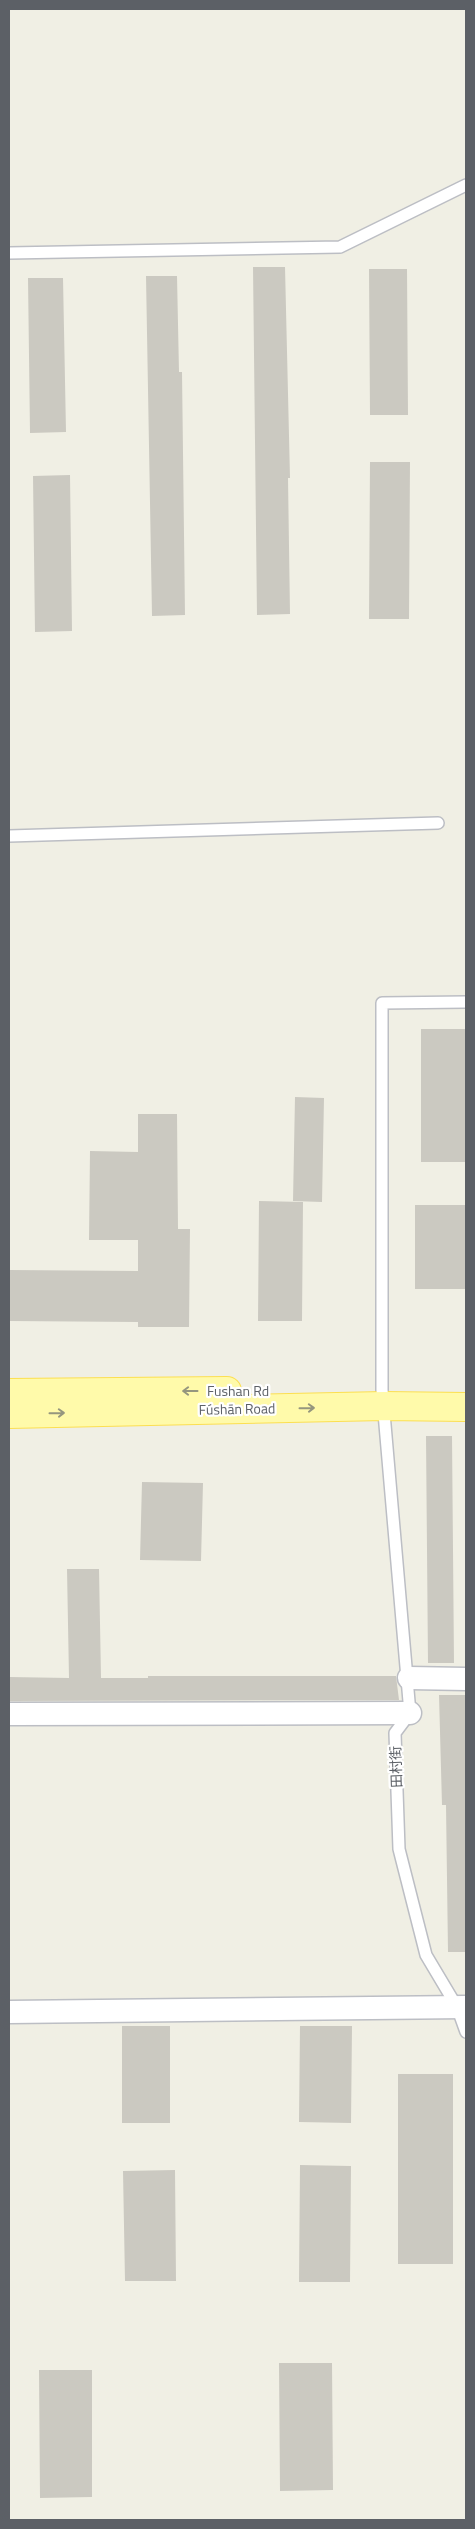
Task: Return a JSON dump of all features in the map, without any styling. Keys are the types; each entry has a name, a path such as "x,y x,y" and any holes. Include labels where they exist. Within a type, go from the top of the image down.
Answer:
{"main road":[{"name":"Fushan Rd","path":"9,1392 383,1398 466,1391"},
{"name":"Fúshān Road","path":"9,1414 383,1398 466,1407"}],"street":[{"path":"409,1678 466,1680"},
{"path":"9,1714 410,1713"},
{"path":"9,2012 461,2007"}],"lane":[{"path":"9,253 340,247 466,185"},
{"path":"9,836 438,823"},
{"path":"410,1713 409,1678 383,1398 382,1003 466,1002"},
{"name":"田村街","path":"410,1713 395,1733 399,1849 426,1955 461,2007 466,2032"}],"building":[{"path":"253,267 285,267 290,478 288,478 290,614 257,615"},
{"path":"369,269 407,269 408,415 370,415"},
{"path":"146,276 177,276 179,372 182,372 185,615 152,616"},
{"path":"28,278 63,278 66,432 30,433"},
{"path":"370,462 410,462 409,619 369,619"},
{"path":"70,475 72,631 35,632 33,476"},
{"path":"421,1029 466,1029 466,1162 421,1162"},
{"path":"295,1097 324,1098 322,1202 293,1201"},
{"path":"138,1114 177,1114 178,1229 190,1229 189,1327 138,1327 138,1322 9,1321 9,1270 138,1271 138,1240 89,1240 90,1151 138,1152"},
{"path":"259,1201 303,1202 302,1321 258,1321"},
{"path":"415,1205 466,1205 466,1289 415,1289"},
{"path":"426,1436 452,1436 454,1663 428,1663"},
{"path":"142,1482 203,1483 201,1561 140,1560"},
{"path":"67,1569 99,1569 101,1678 148,1678 148,1676 396,1676 399,1700 9,1701 9,1677 69,1678"},
{"path":"439,1695 466,1695 466,1952 448,1952 446,1805 442,1805"},
{"path":"122,2026 170,2026 170,2123 122,2123"},
{"path":"300,2026 352,2026 351,2123 299,2122"},
{"path":"398,2074 453,2074 453,2264 398,2264"},
{"path":"300,2165 351,2166 350,2282 299,2282"},
{"path":"175,2170 176,2281 125,2281 123,2171"},
{"path":"279,2363 332,2363 333,2490 280,2491"},
{"path":"39,2370 92,2370 92,2497 40,2498"}]}
